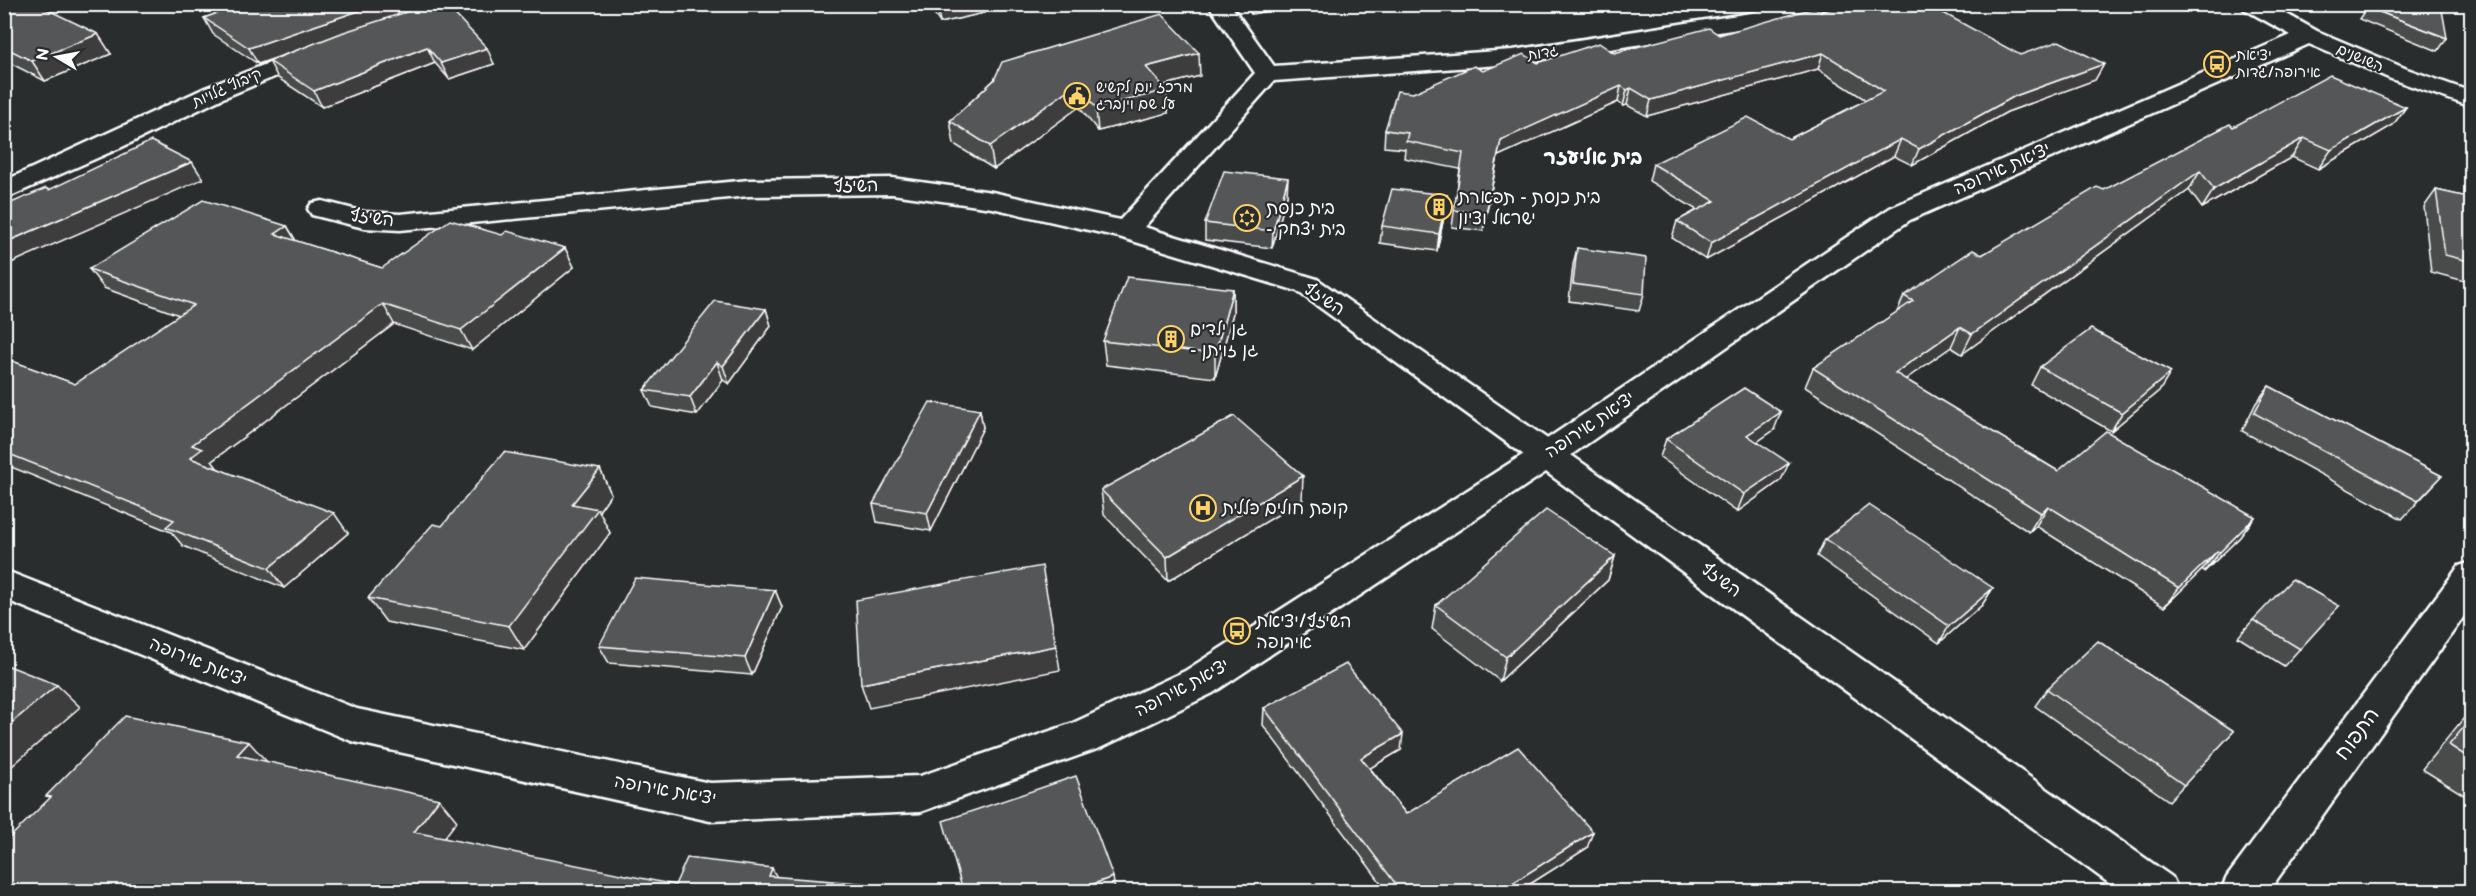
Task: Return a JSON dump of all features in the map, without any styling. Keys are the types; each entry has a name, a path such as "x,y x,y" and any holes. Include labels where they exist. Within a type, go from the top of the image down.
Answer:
{"street":[{"path":"381,29 458,4"},
{"path":"1126,230 1267,75 1219,4"},
{"name":"גדות","path":"1267,75 1513,57 1751,20 1817,4"},
{"name":"השושנים","path":"2252,4 2308,36 2399,74 2472,100"},
{"name":"יציאת אירופה","path":"4,584 354,725 710,802 920,794 1086,736 1199,682 1353,584 1547,455 1900,214 2308,36"},
{"name":"קיבוץ גלויות","path":"4,190 113,142 214,93 338,43"},
{"name":"השיזף","path":"322,209 364,220 400,222 749,188 892,186 992,200 1126,230 1307,285 2157,891"},
{"name":"התפוח","path":"2242,891 2472,576"}],"building":[{"path":"4,4 36,4 98,34 32,61 4,47"},
{"path":"242,4 379,4 249,48 204,18"},
{"path":"431,4 445,4 487,48 441,63 427,47 314,91 269,61 344,32"},
{"path":"1846,4 1927,4 2020,55 2059,41 2104,64 2015,96 1919,149 1901,139 1711,243 1677,221 1715,201 1653,164 1748,117 1789,139 1884,91 1823,53 1651,100 1631,88 1627,90 1621,86 1501,140 1486,214 1454,210 1463,153 1406,141 1408,133 1385,130 1397,91 1413,93 1474,66 1483,71 1524,54 1538,63 1599,43 1614,53 1709,28 1719,35 1814,8 1821,12"},
{"path":"2372,4 2441,4 2447,38 2367,7"},
{"path":"1162,14 1199,53 1146,67 1167,90 1096,108 1077,84 990,146 950,121 994,80 1002,62"},
{"path":"2330,75 2406,107 2331,150 2304,138 2214,189 2200,171 1972,334 1960,327 1895,373 2058,471 2106,431 2255,517 2179,588 2048,506 2041,513 1813,368 1913,301 1904,296 1973,250 1982,255 2097,187 2104,190 2230,124 2233,127"},
{"path":"151,141 192,162 4,243 4,206 46,188 49,190"},
{"name":"בית כנסת - בית יצחק","path":"1224,171 1288,178 1273,231 1205,223"},
{"path":"1392,189 1447,195 1439,234 1382,226"},
{"path":"2436,190 2472,198 2472,262 2445,255"},
{"path":"203,200 287,226 275,234 382,268 450,220 502,235 507,231 565,248 461,330 383,304 192,445 202,449 190,458 334,513 269,568 166,527 174,520 4,452 4,358 75,384 194,305 89,269"},
{"path":"1577,248 1646,258 1644,294 1573,284"},
{"path":"1127,277 1233,289 1215,354 1103,341"},
{"path":"715,301 766,309 723,366 717,362 690,397 644,390"},
{"path":"2091,329 2171,372 2122,413 2040,367"},
{"path":"2269,386 2442,476 2418,501 2254,413"},
{"path":"1744,388 1781,412 1747,435 1789,463 1744,494 1666,439"},
{"path":"930,402 980,410 927,513 873,504"},
{"name":"קופת חולים כללית","path":"1234,416 1303,476 1167,557 1101,490"},
{"path":"504,452 600,469 572,504 598,509 509,626 368,598 433,524 442,526"},
{"path":"1869,505 1993,588 1949,626 1825,539"},
{"path":"1546,510 1615,556 1506,657 1436,605"},
{"path":"1042,566 1056,646 861,684 856,600"},
{"path":"635,578 775,590 745,658 599,646"},
{"path":"2292,579 2339,606 2300,649 2253,620"},
{"path":"2098,641 2234,731 2184,785 2047,689"},
{"path":"4,664 57,685 4,729"},
{"path":"1346,664 1403,734 1361,758 1406,814 1518,747 1593,832 1500,891 1401,891 1264,708"},
{"path":"125,716 249,742 237,755 439,799 414,832 675,885 687,858 772,868 769,876 871,884 868,891 4,891 4,843 51,797 46,796"},
{"path":"2472,717 2472,760 2449,745"},
{"path":"1076,776 1113,877 1073,891 963,891 943,821"}],"place":[{"name":"יציאת אירופה/גדות","path":"2217,64"},
{"name":"מרכז יום לקשיש על שם וינברג","path":"1077,96"},
{"name":"בית כנסת - תפארת ישראל וציון","path":"1439,207"},
{"name":"בית כנסת - בית יצחק","path":"1247,218"},
{"name":"גן ילדים - גן זויתן","path":"1171,339"},
{"name":"קופת חולים כללית","path":"1203,508"},
{"name":"השיזף/יציאת אירופה","path":"1237,631"}],"district":[{"name":"בית אליעזר","path":"1593,158"}]}
